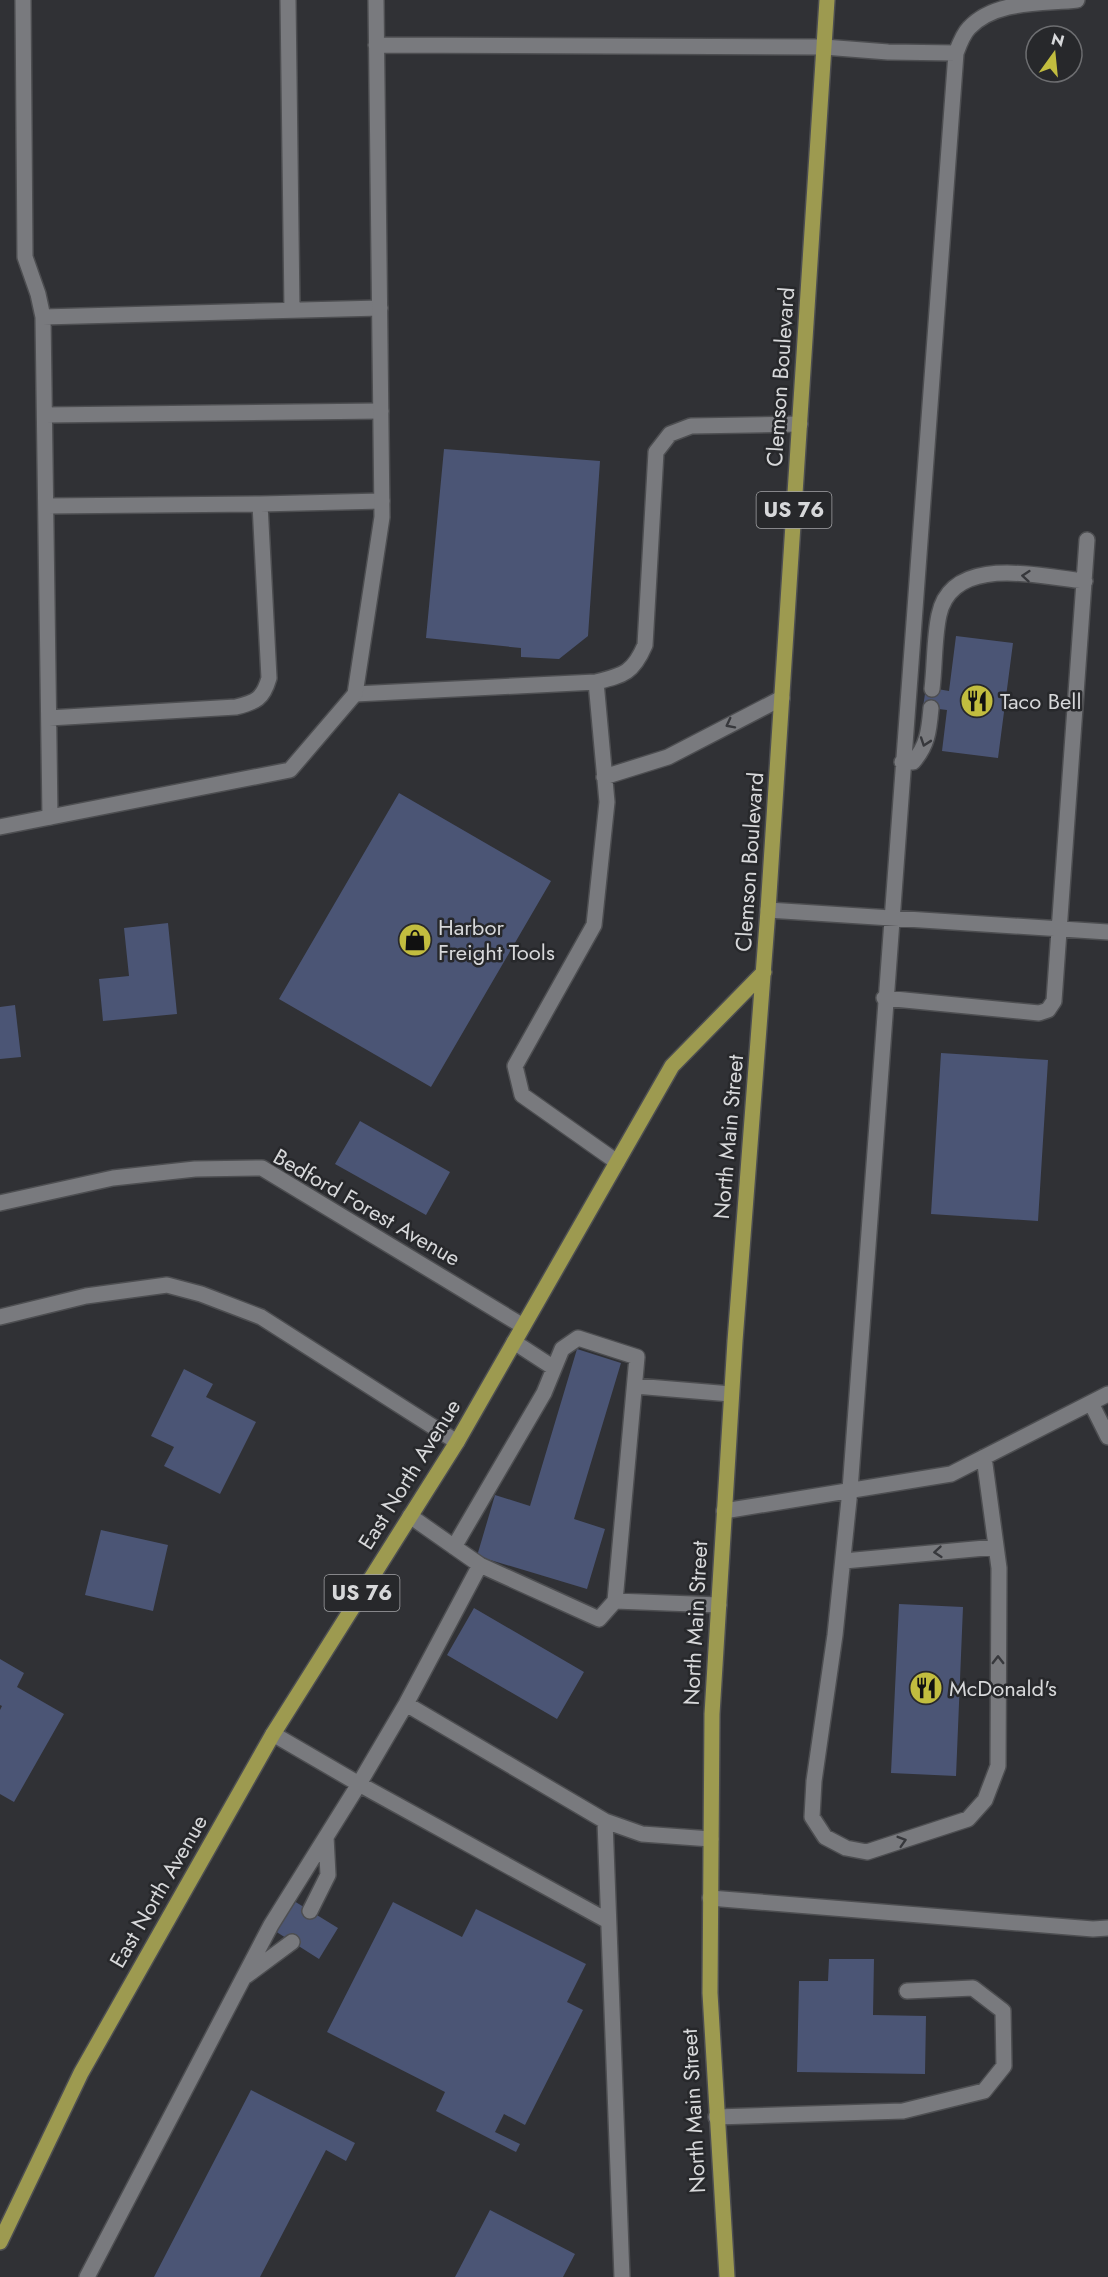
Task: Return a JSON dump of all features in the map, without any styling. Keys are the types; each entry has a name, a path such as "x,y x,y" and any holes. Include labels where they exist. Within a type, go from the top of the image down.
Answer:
{"main road":[{"name":"Clemson Boulevard","path":"764,972 827,0"},
{"name":"East North Avenue","path":"0,2242 81,2073 273,1734 457,1442 672,1066 764,972"},
{"name":"North Main Street","path":"727,2277 710,1993 712,1714 732,1394 764,972"}],"street":[{"path":"23,0 25,257 38,294 43,317 50,817"},
{"path":"288,0 292,310"},
{"path":"0,827 290,770 355,694 382,516 376,0"},
{"path":"984,1457 999,1568 998,1766 985,1800 968,1819 867,1852 846,1848 825,1837 812,1817 814,1781 844,1561 850,1490 884,998 956,53 967,29 985,14 1005,8 1077,0"},
{"path":"376,45 824,47 888,52 956,53"},
{"path":"43,317 380,308"},
{"path":"45,415 381,411"},
{"path":"355,694 596,682 625,674 638,661 645,645 656,452 670,434 691,426 800,424"},
{"path":"46,506 382,501"},
{"path":"49,718 236,707 256,702 265,694 269,678 260,504"},
{"path":"884,998 1039,1013 1048,1010 1054,1001 1088,540"},
{"path":"932,688 939,614 947,594 958,582 988,573 1084,581"},
{"path":"596,682 607,802 594,925 515,1066 522,1095 617,1162"},
{"path":"604,777 668,757 782,698"},
{"path":"902,762 913,762 922,751 928,736 931,708"},
{"path":"768,910 1108,932"},
{"name":"Bedford Forest Avenue","path":"0,1203 113,1178 195,1169 262,1168 523,1326"},
{"path":"0,1317 86,1296 167,1285 201,1294 261,1317 457,1442"},
{"path":"410,1516 454,1547 480,1565 599,1619 615,1601 637,1357 578,1338 562,1349 544,1393 454,1547"},
{"path":"514,1342 554,1368"},
{"path":"634,1386 732,1394"},
{"path":"724,1510 951,1474 1108,1394"},
{"path":"1091,1403 1108,1437"},
{"path":"844,1561 996,1547"},
{"path":"87,2277 270,1925 359,1784 406,1704 480,1565"},
{"path":"615,1601 719,1605"},
{"path":"406,1704 605,1821 642,1834 711,1839"},
{"path":"273,1734 359,1784 609,1921"},
{"path":"605,1821 622,2277"},
{"path":"310,1911 328,1875 326,1837"},
{"path":"710,1898 908,1915 1108,1928"},
{"path":"242,1980 292,1942"},
{"path":"717,2117 903,2111 984,2091 1004,2066 1003,2011 973,1988 907,1991"}],"building":[{"path":"444,449 600,461 588,636 559,659 521,657 521,648 426,638"},
{"path":"956,636 1013,643 998,758 942,751 947,710 923,707 926,687 949,691"},
{"name":"Harbor Freight Tools","path":"399,793 551,881 431,1087 279,999"},
{"path":"168,923 177,1014 103,1021 99,979 129,976 124,928"},
{"path":"15,1005 21,1057 0,1059 0,1007"},
{"path":"941,1053 1048,1060 1038,1221 931,1214"},
{"path":"360,1121 450,1172 426,1215 335,1164"},
{"path":"577,1349 621,1363 574,1519 605,1529 587,1589 477,1556 495,1495 530,1506"},
{"path":"184,1369 213,1384 206,1397 256,1422 220,1494 164,1466 174,1447 151,1436"},
{"path":"101,1530 168,1545 153,1611 85,1595"},
{"path":"899,1604 963,1607 956,1776 891,1773"},
{"path":"474,1608 584,1672 557,1719 447,1655"},
{"path":"0,1659 24,1673 17,1687 64,1714 14,1802 0,1794 0,1710 2,1706 0,1705"},
{"path":"294,1901 338,1928 319,1959 275,1931"},
{"path":"393,1902 462,1937 476,1909 586,1964 567,2002 583,2010 525,2125 504,2114 495,2132 520,2144 516,2152 436,2111 445,2092 327,2032"},
{"path":"829,1959 874,1959 873,2015 926,2016 925,2074 797,2072 799,1981 828,1981"},
{"path":"251,2090 355,2143 346,2161 326,2150 260,2277 154,2277"},
{"path":"490,2210 575,2254 563,2277 455,2277"}],"place":[{"name":"Taco Bell","path":"977,701"},
{"name":"Harbor Freight Tools","path":"415,940"},
{"name":"McDonald's","path":"926,1688"}]}
